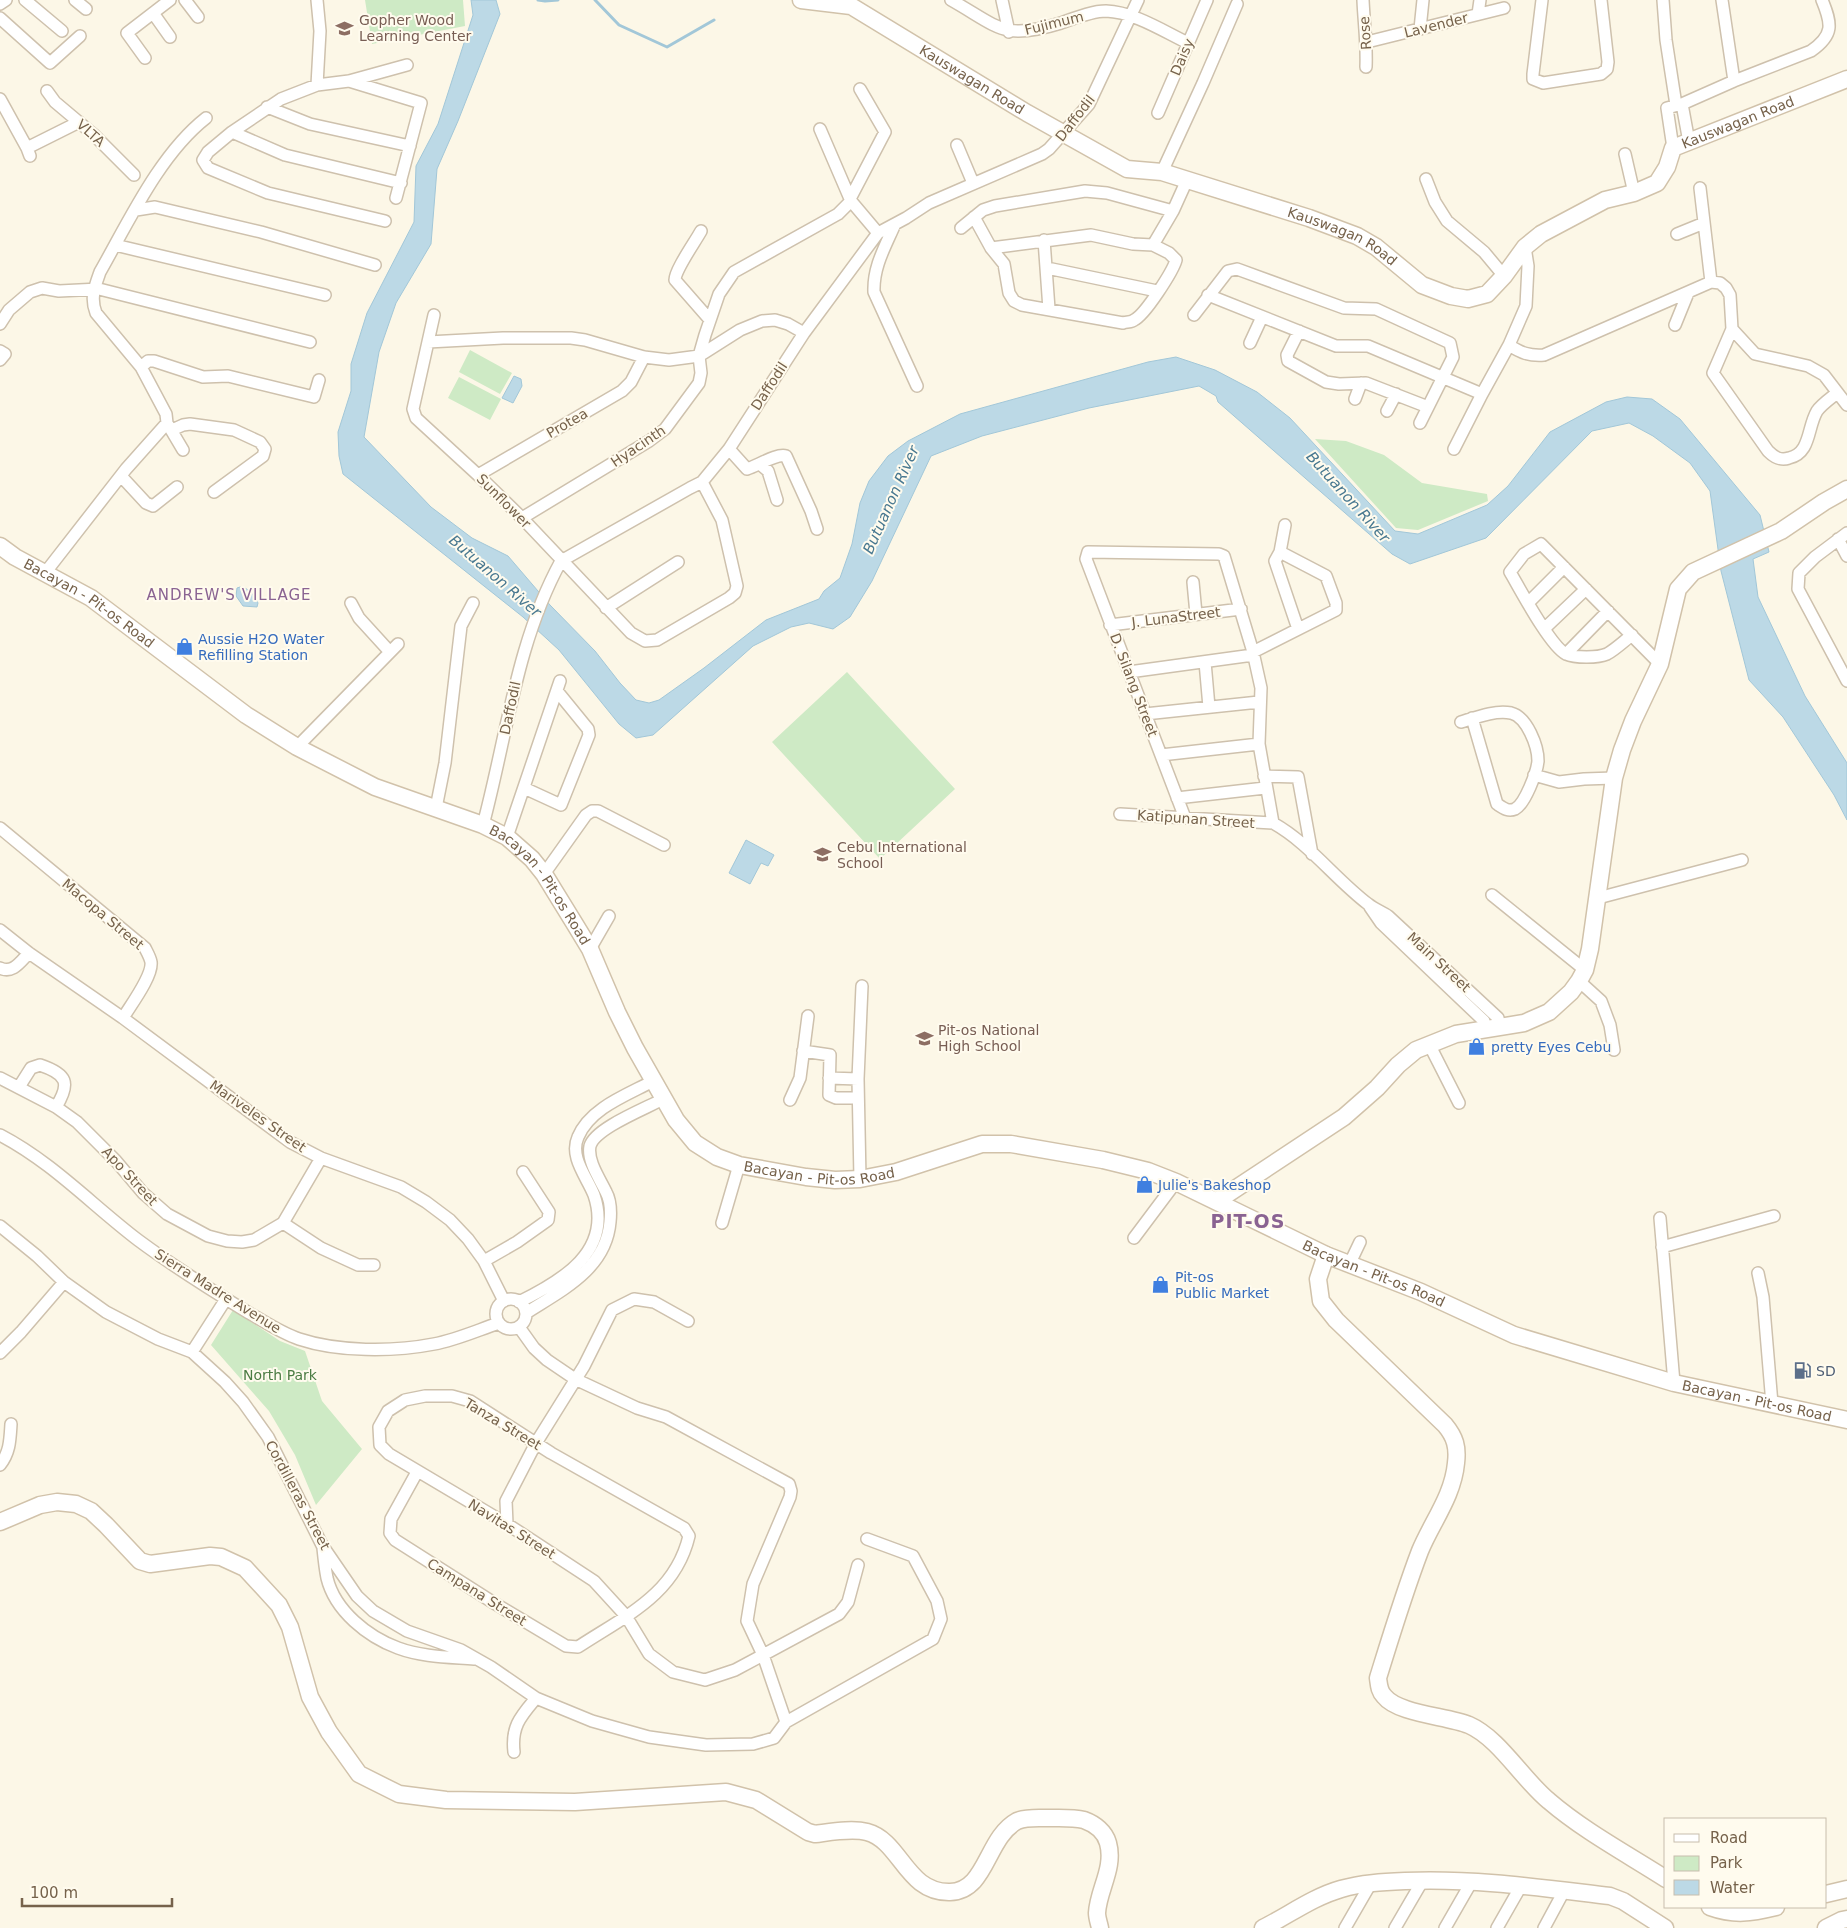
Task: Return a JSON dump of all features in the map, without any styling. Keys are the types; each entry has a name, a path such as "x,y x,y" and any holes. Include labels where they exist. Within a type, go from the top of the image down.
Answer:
{"street":[{"path":"0,4 6,0"},
{"path":"25,0 62,31"},
{"path":"75,0 86,9"},
{"path":"145,58 127,33 170,0"},
{"path":"185,0 198,17"},
{"path":"317,0 320,31 317,85"},
{"name":"Kauswagan Road","path":"801,0 851,6 1063,134 1127,169 1162,172 1308,218 1357,236 1376,247 1422,285 1451,296 1468,299 1482,297 1492,290 1525,247 1541,234 1605,200 1634,193 1657,183 1681,145 1847,79"},
{"name":"Fujimum","path":"951,0 987,22 1009,32 1045,28 1103,11 1131,16 1188,43"},
{"path":"1002,0 1009,32"},
{"name":"Daffodil","path":"483,824 496,779 522,655 550,582 561,561 702,482 729,449 804,333 878,232 930,203 1046,153 1089,104 1138,0"},
{"name":"Daisy","path":"1158,114 1207,0"},
{"name":"Rose","path":"1363,0 1364,28 1367,42 1366,67"},
{"path":"1420,29 1423,0"},
{"path":"1478,14 1480,0"},
{"path":"1542,0 1533,79 1543,83 1601,74 1607,69 1608,62 1601,0"},
{"path":"1664,0 1666,40 1679,104 1681,145"},
{"path":"1722,0 1734,81"},
{"path":"1681,145 1667,108 1812,51 1828,34 1831,24 1822,0"},
{"path":"1162,172 1237,4"},
{"name":"Lavender","path":"1367,42 1504,8"},
{"path":"153,13 170,37"},
{"path":"0,18 50,63 80,36"},
{"path":"384,221 268,193 208,168 203,160 204,155 232,132 281,99 317,85 349,81 407,65"},
{"path":"349,81 421,103 396,198"},
{"name":"Hyacinth","path":"522,518 665,430 699,383 702,374 699,356 710,320 719,294 734,272 838,214 851,199 885,132 860,89"},
{"name":"VLTA","path":"47,91 55,102 79,122 134,175"},
{"path":"0,99 28,152 79,122"},
{"path":"267,107 310,124 410,146"},
{"path":"183,450 141,367 96,312 93,304 94,290 100,272 162,166 191,130 206,118"},
{"path":"820,129 851,199 878,232"},
{"path":"232,132 286,155 401,183"},
{"path":"957,145 973,183"},
{"path":"1625,154 1634,193"},
{"path":"1426,179 1434,202 1448,220 1484,252 1504,276"},
{"path":"1153,245 1173,210 1186,180"},
{"path":"1700,188 1712,282"},
{"path":"962,228 983,210 1060,194 1107,193 1173,210"},
{"path":"136,210 155,207 261,232 375,265"},
{"path":"974,217 991,248 1004,264 1009,293 1014,301 1022,305 1123,322 1134,321 1144,311 1173,269 1176,260 1169,252 1153,245 1132,244 1091,235 991,248"},
{"path":"1677,234 1704,223"},
{"path":"895,224 876,267 874,292 916,386"},
{"path":"701,231 691,250 676,271 675,280 710,320"},
{"path":"1044,240 1049,309"},
{"path":"115,245 325,294"},
{"path":"1454,449 1509,345 1526,306 1528,266 1525,247"},
{"path":"1047,268 1157,291"},
{"path":"1194,315 1228,271 1237,269 1344,308 1376,309 1450,343 1453,357 1420,423"},
{"path":"1509,345 1522,353 1532,356 1544,355 1712,282 1720,283 1730,295 1732,329 1713,373 1768,451 1776,458 1783,460 1802,452 1813,418 1819,408 1838,393"},
{"path":"0,324 9,310 30,292 42,288 59,291 99,290 310,342"},
{"path":"1674,325 1688,292"},
{"path":"1208,295 1336,346 1368,346 1482,394"},
{"name":"Sunflower","path":"434,315 413,409 416,418 522,518 606,608 631,632 645,641 657,640 735,593 737,586 722,520 702,482"},
{"path":"1250,343 1262,317"},
{"path":"428,342 503,338 572,338 585,340 644,358 669,360 699,356 740,330 762,321 775,320 788,324 804,333"},
{"path":"1732,329 1755,354 1808,366 1824,375 1847,405"},
{"path":"1298,331 1287,355 1288,361 1326,382 1339,384 1366,383 1428,408"},
{"path":"0,351 5,354 0,360"},
{"name":"Protea","path":"478,475 622,391 631,382 644,358"},
{"path":"141,367 148,360 154,361 203,377 228,376 314,397 319,380"},
{"path":"1355,399 1361,383"},
{"path":"1387,411 1396,394"},
{"path":"45,573 121,476 170,427 190,424 234,430 260,442 265,449 263,456 257,462 214,492"},
{"path":"729,449 741,460 744,468 747,469 761,465 780,455 786,456 811,511 816,529"},
{"path":"761,465 768,472 777,500"},
{"path":"121,476 146,503 153,506 177,487"},
{"path":"1217,1201 1344,1117 1416,1050 1456,1034 1524,1024 1538,1018 1561,1002 1582,976 1590,949 1614,778 1628,736 1660,664 1678,589 1692,572 1781,531 1824,502 1847,490"},
{"path":"1285,526 1280,552 1275,561 1298,629"},
{"path":"1847,556 1842,536 1815,557 1800,573 1798,589 1847,681"},
{"path":"1632,635 1602,656 1587,657 1566,654 1557,646 1510,572 1524,554 1541,544 1632,635 1660,664"},
{"name":"Bacayan - Pit-os Road","path":"0,546 15,557 91,598 246,715 298,747 375,787 483,824 507,837 532,858 544,874 590,949 617,1012 663,1099 676,1120 695,1143 717,1157 739,1165 806,1177 835,1180 860,1179 896,1172 982,1144 1011,1144 1103,1160 1148,1171 1176,1182 1326,1255 1421,1292 1514,1335 1674,1383 1847,1420"},
{"name":"D. Silang Street","path":"1185,818 1110,625 1086,558 1088,552 1223,555 1241,609"},
{"path":"1129,672 1205,662 1253,653 1336,610 1336,603 1326,576 1280,552"},
{"path":"606,608 678,562"},
{"path":"1528,602 1564,567"},
{"path":"1193,582 1196,614"},
{"path":"1545,628 1586,589"},
{"path":"298,747 394,648 359,618 351,603"},
{"path":"436,808 445,763 461,626 473,603"},
{"path":"1241,609 1261,688 1259,744 1272,823"},
{"name":"J. LunaStreet","path":"1110,625 1241,609"},
{"path":"1566,654 1608,611"},
{"path":"1205,662 1209,707"},
{"path":"507,837 559,686 588,729 589,735 561,805 524,788"},
{"path":"1145,714 1259,702"},
{"path":"1497,713 1512,714 1522,718 1530,732 1537,753 1538,762 1534,775 1522,804 1511,810 1506,810 1497,804 1467,720 1497,713"},
{"path":"1161,755 1259,744"},
{"path":"1534,775 1559,782 1614,778"},
{"path":"1177,798 1298,777 1312,854"},
{"path":"544,874 592,810 598,811 664,845"},
{"name":"Katipunan Street","path":"1120,814 1272,823"},
{"name":"Main Street","path":"1272,823 1282,828 1369,905 1388,916 1403,929 1498,1018 1493,1028"},
{"name":"Macopa Street","path":"0,828 145,948 151,963 151,969 123,1018"},
{"path":"1598,898 1742,860"},
{"path":"1492,895 1582,976 1601,1001 1610,1025 1614,1050"},
{"path":"590,949 608,916"},
{"name":"Mariveles Street","path":"0,930 29,953 123,1018 290,1142 321,1158 401,1187 426,1202 450,1220 462,1232 484,1261 504,1301"},
{"path":"0,968 4,970 14,969 29,953"},
{"path":"860,1179 858,1079 862,986"},
{"path":"790,1100 800,1078 808,1016"},
{"path":"1429,1044 1459,1103"},
{"path":"803,1051 830,1055 829,1094 836,1098 858,1098"},
{"path":"18,1086 31,1068 40,1065 57,1072 63,1078 66,1085 65,1093 56,1107"},
{"name":"Apo Street","path":"0,1078 56,1107 77,1122 116,1161 143,1193 167,1214 208,1236 227,1241 242,1242 260,1237 283,1223 321,1158"},
{"path":"829,1078 858,1079"},
{"path":"520,1302 573,1276 588,1252 596,1234 598,1222 594,1194 576,1154 577,1139 583,1127 596,1113 652,1081"},
{"path":"526,1313 520,1302 512,1299 504,1301 496,1312 499,1323 508,1329 519,1327 526,1313 598,1259 609,1231 611,1212 608,1194 590,1157 590,1145 607,1128 663,1099"},
{"path":"596,1113 607,1128"},
{"name":"Sierra Madre Avenue","path":"0,1135 18,1144 70,1182 139,1240 226,1299 280,1331 299,1339 318,1344 366,1349 405,1348 436,1344 499,1323"},
{"path":"722,1223 739,1165"},
{"path":"484,1261 518,1242 548,1220 549,1212 523,1172"},
{"path":"1134,1238 1176,1182"},
{"path":"1662,1247 1774,1216"},
{"path":"1660,1218 1674,1383"},
{"path":"283,1223 321,1248 358,1265 374,1265"},
{"path":"0,1226 38,1256 64,1282 106,1312 165,1342 192,1352 226,1299"},
{"path":"1350,1264 1360,1242"},
{"path":"1326,1255 1318,1279 1321,1301 1336,1320 1445,1425 1457,1444 1456,1464 1451,1488 1421,1549 1398,1613 1378,1678 1379,1688 1384,1696 1398,1706 1469,1725 1484,1734 1546,1799 1564,1814 1664,1878"},
{"path":"1758,1273 1763,1297 1772,1404"},
{"path":"0,1353 21,1332 64,1282"},
{"path":"490,1514 506,1501 536,1443 584,1366 612,1310 634,1299 654,1302 688,1321"},
{"path":"519,1327 534,1348 547,1360 575,1379 637,1408 666,1417 789,1484 790,1497 753,1584 747,1621 763,1655 786,1722"},
{"name":"Cordilleras Street","path":"192,1352 224,1382 257,1421 278,1454 322,1545 357,1596 373,1611 407,1631 461,1650 491,1666 536,1698 592,1720 649,1737 706,1745 753,1744 774,1738 786,1722 933,1639 941,1619 937,1601 913,1556 868,1540"},
{"name":"Tanza Street","path":"389,1454 380,1445 378,1427 388,1411 405,1400 425,1396 452,1396 470,1401 551,1453 684,1528 689,1536 672,1577 657,1594 626,1616"},
{"path":"0,1465 7,1456 10,1447 11,1424"},
{"name":"Navitas Street","path":"389,1454 507,1524 594,1581 626,1616 649,1654 672,1672 689,1677 705,1680 735,1670 839,1614 848,1602 858,1565"},
{"name":"Campana Street","path":"417,1472 391,1520 390,1533 395,1540 494,1604 566,1646 578,1647 626,1616"},
{"path":"506,1501 507,1524"},
{"path":"0,1522 40,1506 57,1502 76,1504 98,1518 140,1561 150,1564 210,1556 221,1558 245,1568 278,1605 290,1628 310,1697 329,1732 359,1774 399,1794 446,1800 575,1802 726,1792 756,1800 808,1832 815,1834 867,1832 879,1837 893,1849 904,1867 916,1878 934,1889 948,1892 968,1887 977,1878 997,1840 1017,1822 1034,1818 1077,1818 1098,1828 1107,1840 1109,1847 1106,1879 1097,1913 1100,1928"},
{"path":"322,1545 327,1580 344,1612 364,1630 398,1648 432,1656 478,1660"},
{"path":"514,1752 513,1735 516,1726 536,1698"},
{"path":"1395,1928 1423,1880"},
{"path":"1263,1928 1320,1896 1342,1889 1371,1883 1423,1880 1472,1881 1617,1898 1665,1928"},
{"path":"1445,1928 1472,1881"},
{"path":"1344,1928 1371,1883"},
{"path":"1496,1928 1521,1886"},
{"path":"1827,1894 1847,1889"},
{"path":"1544,1928 1564,1891"},
{"path":"1714,1908 1741,1914 1772,1908"},
{"path":"1826,1928 1847,1919"}],"green space":[{"path":"365,0 463,0 465,26 372,44"},
{"path":"470,350 512,373 500,394 459,372"},
{"path":"459,377 501,399 490,420 448,398"},
{"path":"1315,439 1346,441 1384,455 1422,483 1487,494 1488,501 1418,530 1396,528"},
{"path":"847,672 955,789 880,859 772,742"},
{"name":"North Park","path":"233,1310 280,1341 305,1351 322,1401 362,1449 316,1505 295,1455 269,1411 211,1345"}],"water":[{"name":"Butuanon River","path":"471,0 496,0 500,14 437,169 431,244 396,303 379,352 364,437 431,507 472,538 508,556 550,605 595,651 636,700 649,703 659,700 766,620 819,599 824,591 840,578 852,544 860,503 869,481 888,456 908,441 960,414 1148,362 1176,357 1215,370 1257,392 1290,418 1395,531 1418,534 1487,505 1508,486 1550,432 1606,402 1627,397 1652,399 1680,419 1760,515 1769,552 1753,559 1758,597 1805,696 1847,763 1847,820 1834,795 1783,717 1749,680 1721,571 1710,491 1690,463 1653,436 1629,423 1592,431 1486,538 1410,564 1392,554 1218,402 1216,396 1199,386 1089,408 982,436 931,456 872,581 850,617 833,629 809,623 791,627 753,646 653,735 636,738 619,724 559,650 523,617 343,474 339,456 338,432 351,391 351,364 367,313 414,222 416,166 438,124 473,15"},
{"path":"514,376 521,379 522,386 513,403 502,398"},
{"path":"240,587 248,590 253,595 258,603 257,607 243,606 236,596 237,588"},
{"path":"746,840 774,855 768,866 761,863 750,884 729,873"}],"waterway":[{"path":"538,0 558,0"},
{"path":"595,0 619,25 667,47 714,20"}],"place":[{"name":"Gopher Wood Learning Center","path":"345,28"},
{"name":"Aussie H2O Water Refilling Station","path":"184,647"},
{"name":"Cebu International School","path":"823,855"},
{"name":"Pit-os National High School","path":"924,1038"},
{"name":"pretty Eyes Cebu","path":"1477,1047"},
{"name":"Julie's Bakeshop","path":"1144,1185"},
{"name":"Pit-os Public Market","path":"1161,1285"},
{"name":"SD","path":"1802,1371"}],"district":[{"name":"ANDREW'S VILLAGE","path":"229,595"},
{"name":"PIT-OS","path":"1248,1221"}]}
